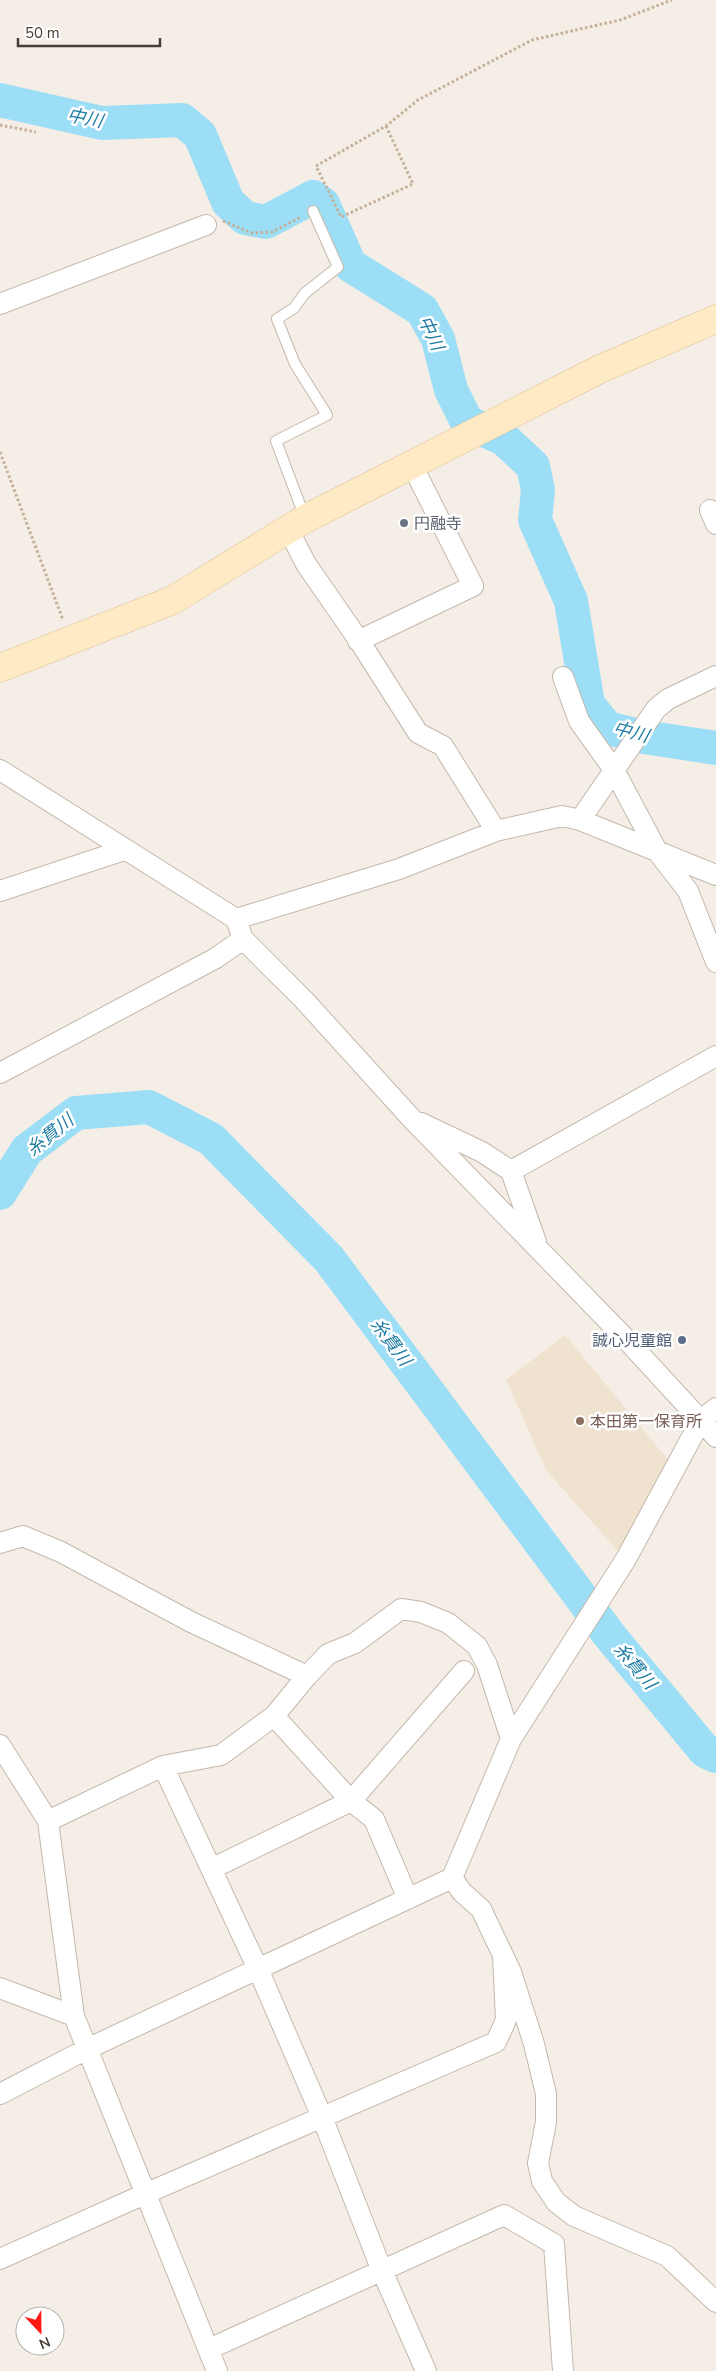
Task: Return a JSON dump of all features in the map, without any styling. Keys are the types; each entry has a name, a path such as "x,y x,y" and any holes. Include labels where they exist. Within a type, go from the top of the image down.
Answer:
{"street":[{"path":"0,304 206,225"},
{"path":"0,668 173,600 297,524 600,369 716,320"},
{"path":"358,641 473,586 412,465"},
{"path":"297,524 306,564 418,733 443,746 496,831"},
{"path":"580,820 656,709 668,698 716,676"},
{"path":"563,677 579,721 614,770 657,851 688,891 716,962"},
{"path":"0,770 236,919 244,939 304,1000 412,1119 539,1249 709,1414 716,1438"},
{"path":"236,919 399,869 496,831 562,816 580,820 716,875"},
{"path":"0,891 124,850"},
{"path":"0,1073 216,958 244,939"},
{"path":"511,1172 716,1056"},
{"path":"412,1119 457,1139 511,1172 539,1249"},
{"path":"0,2094 87,2049 452,1878 511,1739 626,1558 709,1414"},
{"path":"0,1543 23,1536 61,1552 191,1622 307,1676"},
{"path":"48,1820 163,1766 221,1755 274,1716 328,1654 355,1643 401,1609 421,1612 448,1623 477,1646 487,1665 511,1739"},
{"path":"211,1869 351,1801 464,1671"},
{"path":"274,1716 351,1801 374,1819 408,1899"},
{"path":"0,1745 48,1820 74,2016 147,2193 217,2371"},
{"path":"163,1766 258,1969 322,2117 382,2271 426,2371"},
{"path":"452,1878 462,1892 481,1909 511,1972 534,2044 546,2094 546,2122 538,2163 542,2181 556,2202 574,2216 667,2256 716,2302"},
{"path":"0,2259 147,2193 496,2042 506,2020 502,1955"},
{"path":"0,1988 74,2016"},
{"path":"209,2349 504,2214 554,2244 563,2371"}],"lane":[{"path":"297,524 276,441 327,415 295,364 276,319 294,308 305,293 338,267 313,211"}],"path":[{"path":"386,126 413,184 341,217 316,166 386,126 418,100 532,40 620,20 672,0"},
{"path":"0,124 36,132"},
{"path":"206,225 221,220 252,233 272,232 313,211"},
{"path":"0,452 70,642"}],"shaded area":[{"name":"本田第一保育所","path":"565,1335 669,1461 618,1551 546,1470 506,1380"}],"waterway":[{"name":"中川","path":"0,100 102,123 182,120 200,135 228,202 245,218 266,222 313,197 323,204 350,265 422,310 438,339 451,390 467,422 504,439 533,466 538,490 535,520 571,601 588,704 607,728 644,737 716,748"},
{"name":"糸貫川","path":"0,1193 27,1150 76,1113 149,1107 211,1139 329,1259 610,1636 705,1751 716,1756"}],"place":[{"name":"円融寺","path":"404,523"},
{"name":"誠心児童館","path":"682,1340"},
{"name":"本田第一保育所","path":"580,1421"}]}
